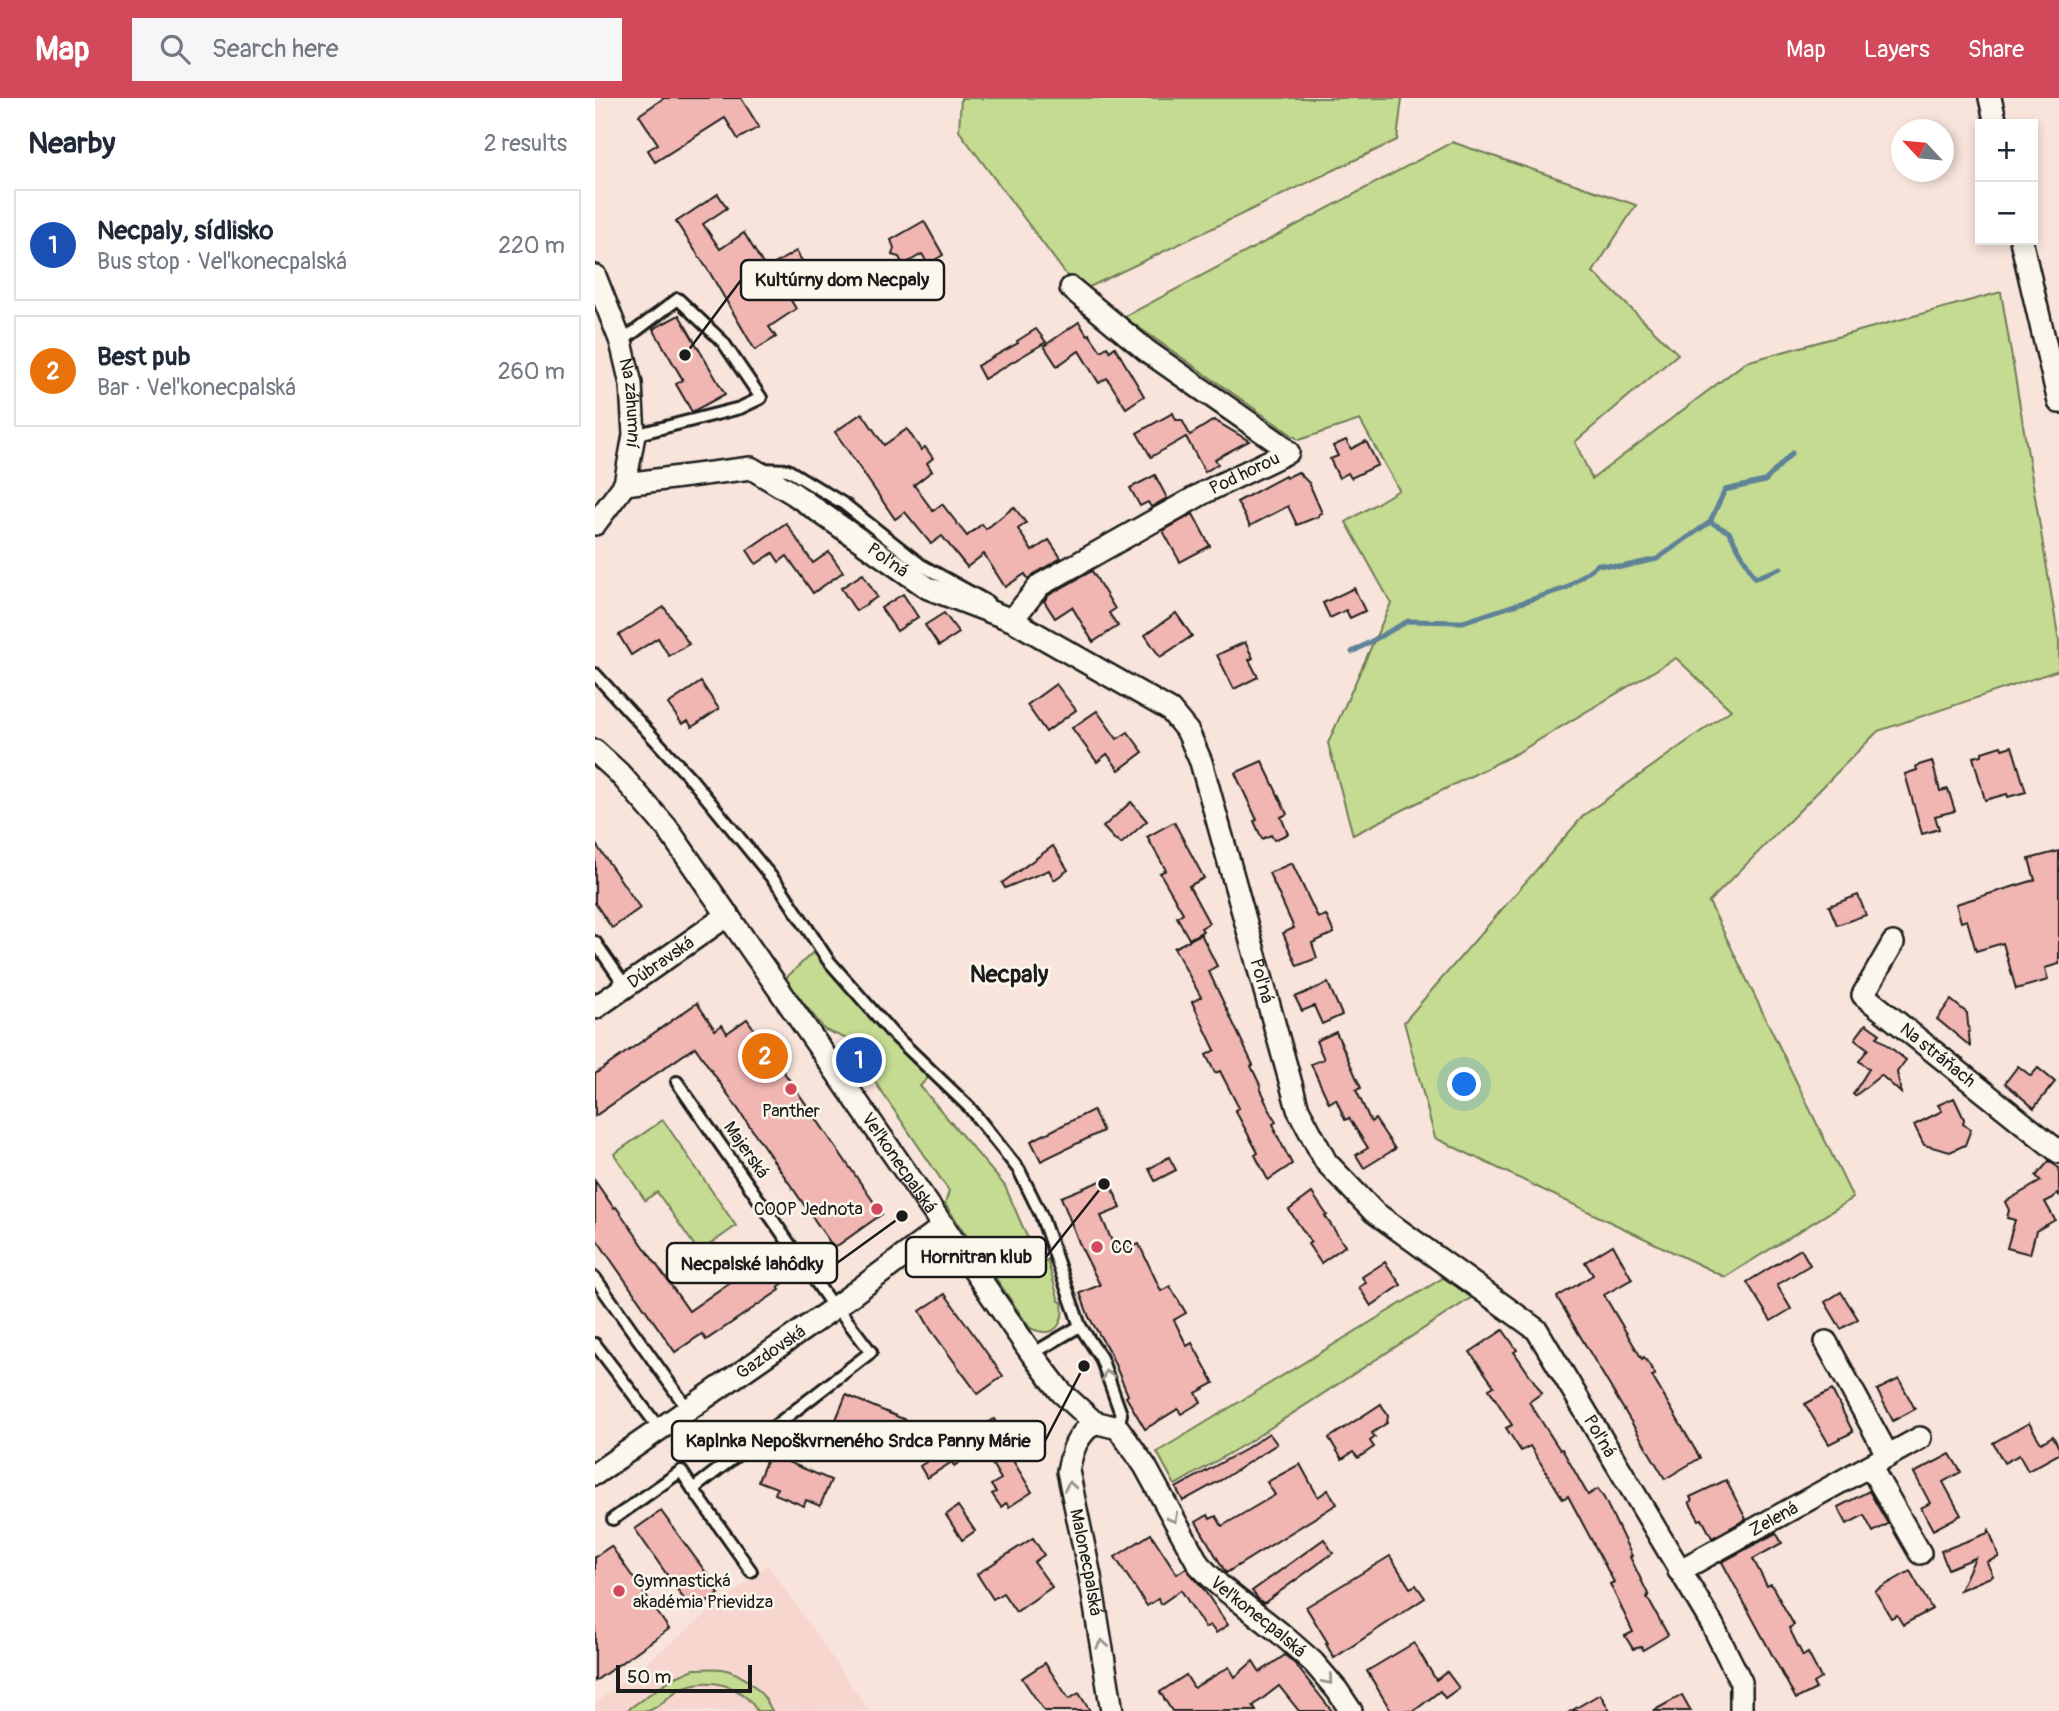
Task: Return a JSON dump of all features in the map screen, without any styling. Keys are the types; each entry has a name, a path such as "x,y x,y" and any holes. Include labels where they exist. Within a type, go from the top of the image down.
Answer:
{"street":[{"path":"1990,98 1995,119"},
{"path":"2022,245 2059,402"},
{"name":"Na záhumní","path":"595,276 621,341 631,384 634,435 625,484 595,524"},
{"name":"Pod horou","path":"1012,620 1040,585 1205,492 1288,452 1147,351 1071,288"},
{"name":"Poľná","path":"625,484 751,468 794,494 928,589 1012,620 1170,710 1188,732 1201,762 1298,1109 1326,1162 1374,1212 1538,1330 1712,1624 1741,1682 1741,1711"},
{"name":"Veľkonecpalská","path":"595,751 619,773 667,828 1061,1392 1094,1422 1118,1428 1139,1458 1199,1565 1219,1585 1313,1662 1351,1711"},
{"name":"Dúbravská","path":"595,1009 728,915"},
{"name":"Na stráňach","path":"1893,943 1863,995 2059,1152"},
{"name":"Gazdovská","path":"595,1474 835,1307 944,1226"},
{"path":"1826,1342 1920,1552"},
{"name":"Malonecpalská","path":"1094,1422 1080,1435 1068,1471 1096,1608 1112,1711"},
{"name":"Zelená","path":"1679,1571 1920,1438"}],"lane":[{"path":"621,341 678,299 723,342 761,398 740,408 634,435"},
{"path":"595,674 725,820 782,890 837,970 892,1033 969,1107 1019,1170 1041,1215 1080,1326 1101,1358 1121,1414 1118,1428"},
{"path":"595,942 626,987"},
{"name":"Majerská","path":"677,1082 835,1307 871,1352 693,1489"},
{"path":"595,1278 687,1408"},
{"path":"1032,1354 1080,1326"},
{"path":"595,1345 659,1428"},
{"path":"613,1519 681,1471 751,1571"}],"shaded area":[{"path":"768,1565 869,1711 595,1711 595,1704"}],"green space":[{"path":"961,98 1402,98 1397,140 1085,289 1068,277 959,131"},
{"path":"1452,142 1636,205 1593,272 1678,354 1575,442 1592,479 1746,362 2001,292 2059,641 2059,670 1878,731 1709,902 1853,1198 1725,1277 1435,1138 1404,1022 1584,815 1731,710 1676,658 1517,753 1353,835 1328,743 1391,603 1346,522 1399,490 1360,420 1299,440 1124,317"},
{"path":"813,952 877,1026 928,1078 920,1086 1005,1186 1038,1262 1047,1260 1059,1301 1062,1302 1062,1318 1056,1328 1046,1332 1030,1328 945,1204 949,1191 845,1038 825,1030 785,979"},
{"path":"663,1120 736,1226 699,1252 657,1192 645,1200 614,1154"},
{"path":"1443,1278 1474,1296 1247,1443 1175,1485 1157,1452"},
{"path":"694,1669 722,1669 738,1674 758,1690 772,1711 757,1711 742,1694 723,1685 702,1683 680,1689 648,1711 626,1711 671,1679"}],"building":[{"path":"664,98 741,98 759,127 738,139 725,118 655,162 648,150 658,144 639,115"},
{"path":"718,194 727,208 703,224 720,249 744,233 766,269 796,251 804,264 779,279 796,309 769,327 776,337 755,350 710,273 676,222"},
{"path":"924,221 943,255 928,264 922,254 903,265 899,257 892,255 894,248 891,240"},
{"path":"679,315 725,394 692,412 676,384 683,380 653,329"},
{"path":"1079,322 1101,351 1107,347 1110,351 1115,347 1144,396 1126,408 1107,378 1099,383 1079,351 1057,366 1044,346"},
{"path":"1036,329 1046,342 984,379 977,366 1018,343 1017,341"},
{"path":"862,413 884,445 907,429 921,450 925,447 933,458 927,463 932,471 914,485 933,511 942,504 967,536 982,524 986,529 1014,507 1026,523 1018,529 1032,551 1049,540 1061,558 1028,579 1025,574 1005,587 984,554 967,567 942,536 931,544 905,512 895,519 835,432"},
{"path":"1173,413 1176,420 1182,420 1190,435 1214,420 1249,441 1215,459 1218,464 1205,472 1186,437 1151,457 1137,433"},
{"path":"1346,440 1351,449 1366,441 1378,465 1351,478 1348,473 1339,478 1330,459 1338,456 1333,446"},
{"path":"1298,472 1309,483 1322,513 1297,525 1288,506 1250,526 1237,502 1285,476 1286,478"},
{"path":"1155,475 1167,498 1151,507 1148,502 1140,506 1130,488"},
{"path":"1193,514 1210,546 1180,562 1163,531"},
{"path":"786,523 813,563 829,552 843,572 813,593 787,556 779,562 773,553 756,564 747,550"},
{"path":"1092,571 1115,609 1109,613 1118,626 1093,642 1072,607 1055,618 1044,601 1049,595"},
{"path":"863,574 877,597 856,611 841,588"},
{"path":"1354,588 1365,611 1350,618 1346,610 1330,618 1323,603"},
{"path":"903,594 918,617 897,631 881,608"},
{"path":"664,607 689,644 669,656 658,638 631,655 619,635"},
{"path":"944,613 959,633 939,646 925,625"},
{"path":"1176,613 1192,636 1160,657 1145,635"},
{"path":"1245,642 1253,658 1249,660 1258,677 1234,689 1217,655"},
{"path":"701,682 719,709 692,727 688,721 682,724 668,704"},
{"path":"1056,684 1076,710 1046,732 1027,705"},
{"path":"1097,711 1117,739 1128,732 1143,752 1119,770 1107,754 1097,762 1072,728"},
{"path":"2001,746 2002,749 2012,746 2026,792 1985,800 1973,757"},
{"path":"1262,761 1287,814 1281,817 1288,834 1274,840 1271,835 1262,839 1254,821 1257,820 1235,773"},
{"path":"1932,761 1940,791 1948,789 1955,811 1935,816 1939,829 1922,834 1905,774 1917,770 1916,766"},
{"path":"1131,802 1147,821 1121,844 1103,827"},
{"path":"1174,822 1204,878 1189,886 1209,923 1201,928 1203,931 1189,939 1177,917 1183,913 1160,873 1166,870 1147,837"},
{"path":"595,843 640,908 612,928 595,903"},
{"path":"1053,846 1068,870 1054,880 1049,870 1005,888 1002,883"},
{"path":"2059,851 2059,964 2045,968 2048,980 2016,989 2003,943 1976,951 1967,920 1961,922 1956,904 2035,880 2029,859"},
{"path":"1292,863 1318,918 1326,915 1334,933 1312,943 1317,958 1297,966 1283,933 1294,928 1269,873"},
{"path":"1858,895 1866,915 1837,925 1829,906"},
{"path":"1201,934 1217,966 1208,971 1253,1065 1251,1066 1264,1099 1276,1122 1273,1124 1275,1131 1292,1164 1268,1180 1255,1155 1258,1153 1235,1110 1239,1108 1220,1071 1215,1073 1206,1055 1215,1050 1192,1002 1201,997 1174,948"},
{"path":"1328,983 1342,1015 1322,1024 1314,1006 1302,1011 1295,997"},
{"path":"1951,1000 1967,1013 1970,1046 1937,1019"},
{"path":"697,1003 715,1030 722,1025 727,1033 747,1019 882,1214 834,1248 695,1047 595,1116 595,1074"},
{"path":"1866,1024 1880,1034 1877,1037 1906,1060 1897,1072 1901,1093 1881,1075 1855,1096 1853,1094 1869,1069 1859,1061 1868,1049 1855,1039"},
{"path":"1336,1032 1361,1088 1356,1090 1371,1122 1375,1119 1395,1149 1364,1168 1356,1155 1368,1148 1349,1118 1345,1120 1336,1099 1329,1103 1311,1064 1324,1059 1316,1041"},
{"path":"2018,1066 2031,1076 2038,1068 2055,1082 2034,1108 2005,1083"},
{"path":"1954,1098 1964,1119 1963,1124 1971,1129 1965,1145 1950,1152 1924,1145 1914,1125 1942,1111 1938,1105"},
{"path":"1093,1110 1103,1131 1041,1161 1031,1141"},
{"path":"1169,1157 1176,1170 1155,1181 1149,1169"},
{"path":"2049,1161 2059,1168 2059,1195 2057,1193 2045,1202 2055,1220 2036,1231 2030,1254 2007,1248 2015,1220 2007,1218 2009,1210 2005,1202 2041,1181 2036,1176"},
{"path":"1108,1178 1121,1208 1101,1216 1117,1253 1139,1244 1161,1291 1170,1286 1186,1313 1174,1320 1187,1346 1192,1343 1214,1383 1196,1393 1201,1402 1181,1414 1178,1409 1145,1429 1126,1397 1128,1395 1110,1353 1089,1317 1080,1293 1100,1285 1061,1197"},
{"path":"595,1181 689,1311 760,1261 767,1272 785,1260 795,1275 778,1287 780,1290 706,1340 702,1334 675,1352 595,1237"},
{"path":"1312,1193 1345,1246 1321,1263 1308,1244 1311,1242 1289,1210"},
{"path":"1613,1245 1632,1279 1604,1295 1642,1359 1644,1357 1650,1366 1655,1375 1652,1376 1700,1458 1665,1479 1557,1297 1593,1275 1585,1262"},
{"path":"1801,1249 1810,1265 1777,1285 1791,1309 1771,1321 1747,1282"},
{"path":"1385,1262 1401,1285 1371,1306 1359,1287 1366,1283 1362,1277"},
{"path":"1841,1292 1858,1319 1841,1329 1825,1302"},
{"path":"945,1294 1003,1376 978,1394 920,1311"},
{"path":"1503,1330 1517,1350 1514,1352 1542,1393 1529,1402 1560,1450 1562,1449 1588,1495 1598,1489 1604,1498 1632,1556 1630,1557 1649,1596 1647,1597 1668,1635 1643,1650 1641,1647 1633,1649 1625,1636 1633,1632 1610,1584 1614,1582 1568,1496 1563,1499 1530,1446 1521,1451 1506,1428 1512,1425 1489,1389 1494,1386 1470,1352"},
{"path":"1899,1379 1915,1409 1893,1421 1877,1390"},
{"path":"1832,1390 1853,1432 1829,1444 1805,1404"},
{"path":"846,1395 908,1421 897,1447 883,1442 881,1447 852,1435 854,1429 835,1422"},
{"path":"1381,1404 1388,1416 1387,1423 1372,1433 1375,1437 1370,1441 1374,1447 1358,1458 1353,1452 1342,1459 1329,1438"},
{"path":"994,1419 1002,1433 1010,1428 1024,1451 1012,1459 1032,1492 1009,1507 1006,1503 1001,1507 992,1494 996,1492 991,1485 1001,1479 982,1447 954,1466 952,1462 927,1478 920,1466"},
{"path":"2029,1423 2041,1443 2053,1436 2059,1454 2028,1471 2019,1455 2004,1463 1993,1443"},
{"path":"1269,1433 1277,1444 1183,1501 1176,1488"},
{"path":"769,1454 831,1480 820,1506 806,1500 804,1506 775,1494 777,1488 758,1481"},
{"path":"1950,1454 1961,1472 1943,1482 1961,1515 1933,1530 1921,1508 1930,1503 1914,1473"},
{"path":"1300,1464 1318,1497 1328,1490 1337,1504 1226,1573 1196,1522 1208,1515 1210,1519 1216,1516 1222,1526 1275,1495 1267,1482"},
{"path":"1726,1480 1746,1519 1712,1538 1689,1502 1692,1501 1690,1497"},
{"path":"1869,1491 1888,1524 1873,1532 1864,1515 1847,1524 1838,1507"},
{"path":"958,1506 975,1531 962,1540 946,1515"},
{"path":"661,1511 719,1594 693,1612 635,1529"},
{"path":"1989,1530 1999,1557 1987,1562 1993,1576 1960,1590 1975,1558 1948,1569 1941,1551 1988,1533"},
{"path":"1776,1533 1782,1543 1753,1559 1767,1586 1771,1584 1794,1625 1789,1628 1803,1656 1808,1653 1821,1678 1813,1683 1816,1689 1796,1699 1722,1562"},
{"path":"1151,1534 1177,1574 1186,1568 1228,1625 1216,1633 1210,1625 1205,1628 1181,1590 1161,1604 1158,1599 1147,1606 1115,1557"},
{"path":"1033,1538 1044,1555 1034,1562 1052,1587 1016,1612 1003,1593 993,1599 977,1574"},
{"path":"1324,1539 1333,1553 1264,1603 1259,1600 1252,1591"},
{"name":"Gymnastická akadémia Prievidza","path":"611,1546 669,1629 595,1681 595,1557"},
{"path":"1390,1556 1410,1588 1416,1585 1425,1598 1334,1658 1306,1607"},
{"path":"1910,1571 1932,1609 1903,1625 1897,1615 1891,1618 1875,1591"},
{"path":"1414,1643 1436,1680 1447,1672 1459,1688 1445,1698 1440,1691 1414,1711 1391,1711 1367,1671"},
{"path":"1285,1655 1332,1711 1299,1711 1279,1686 1253,1706 1256,1711 1172,1711 1160,1692 1186,1675 1194,1688 1229,1667 1235,1677 1253,1661 1260,1672"},
{"path":"1045,1663 1069,1699 1079,1693 1090,1711 1044,1711 1022,1678"},
{"path":"1600,1694 1610,1711 1571,1711"},
{"path":"1682,1695 1691,1711 1653,1711"}],"waterway":[{"path":"1352,652 1408,621 1463,622 1566,588 1598,564 1621,567 1657,559 1710,522 1725,490 1765,481 1792,453"},
{"path":"1710,522 1729,532 1755,578 1781,568"}],"place":[{"name":"Kultúrny dom Necpaly","path":"685,355"},
{"name":"Best pub","path":"765,1056"},
{"name":"Necpaly, sídlisko","path":"859,1060"},
{"name":"Panther","path":"791,1089"},
{"name":"Hornitran klub","path":"1104,1184"},
{"name":"COOP Jednota","path":"877,1209"},
{"name":"Necpalské lahôdky","path":"902,1216"},
{"name":"CC","path":"1097,1247"},
{"name":"Kaplnka Nepoškvrneného Srdca Panny Márie","path":"1084,1366"},
{"name":"Gymnastická akadémia Prievidza","path":"619,1591"}],"district":[{"name":"Necpaly","path":"1009,974"}]}
